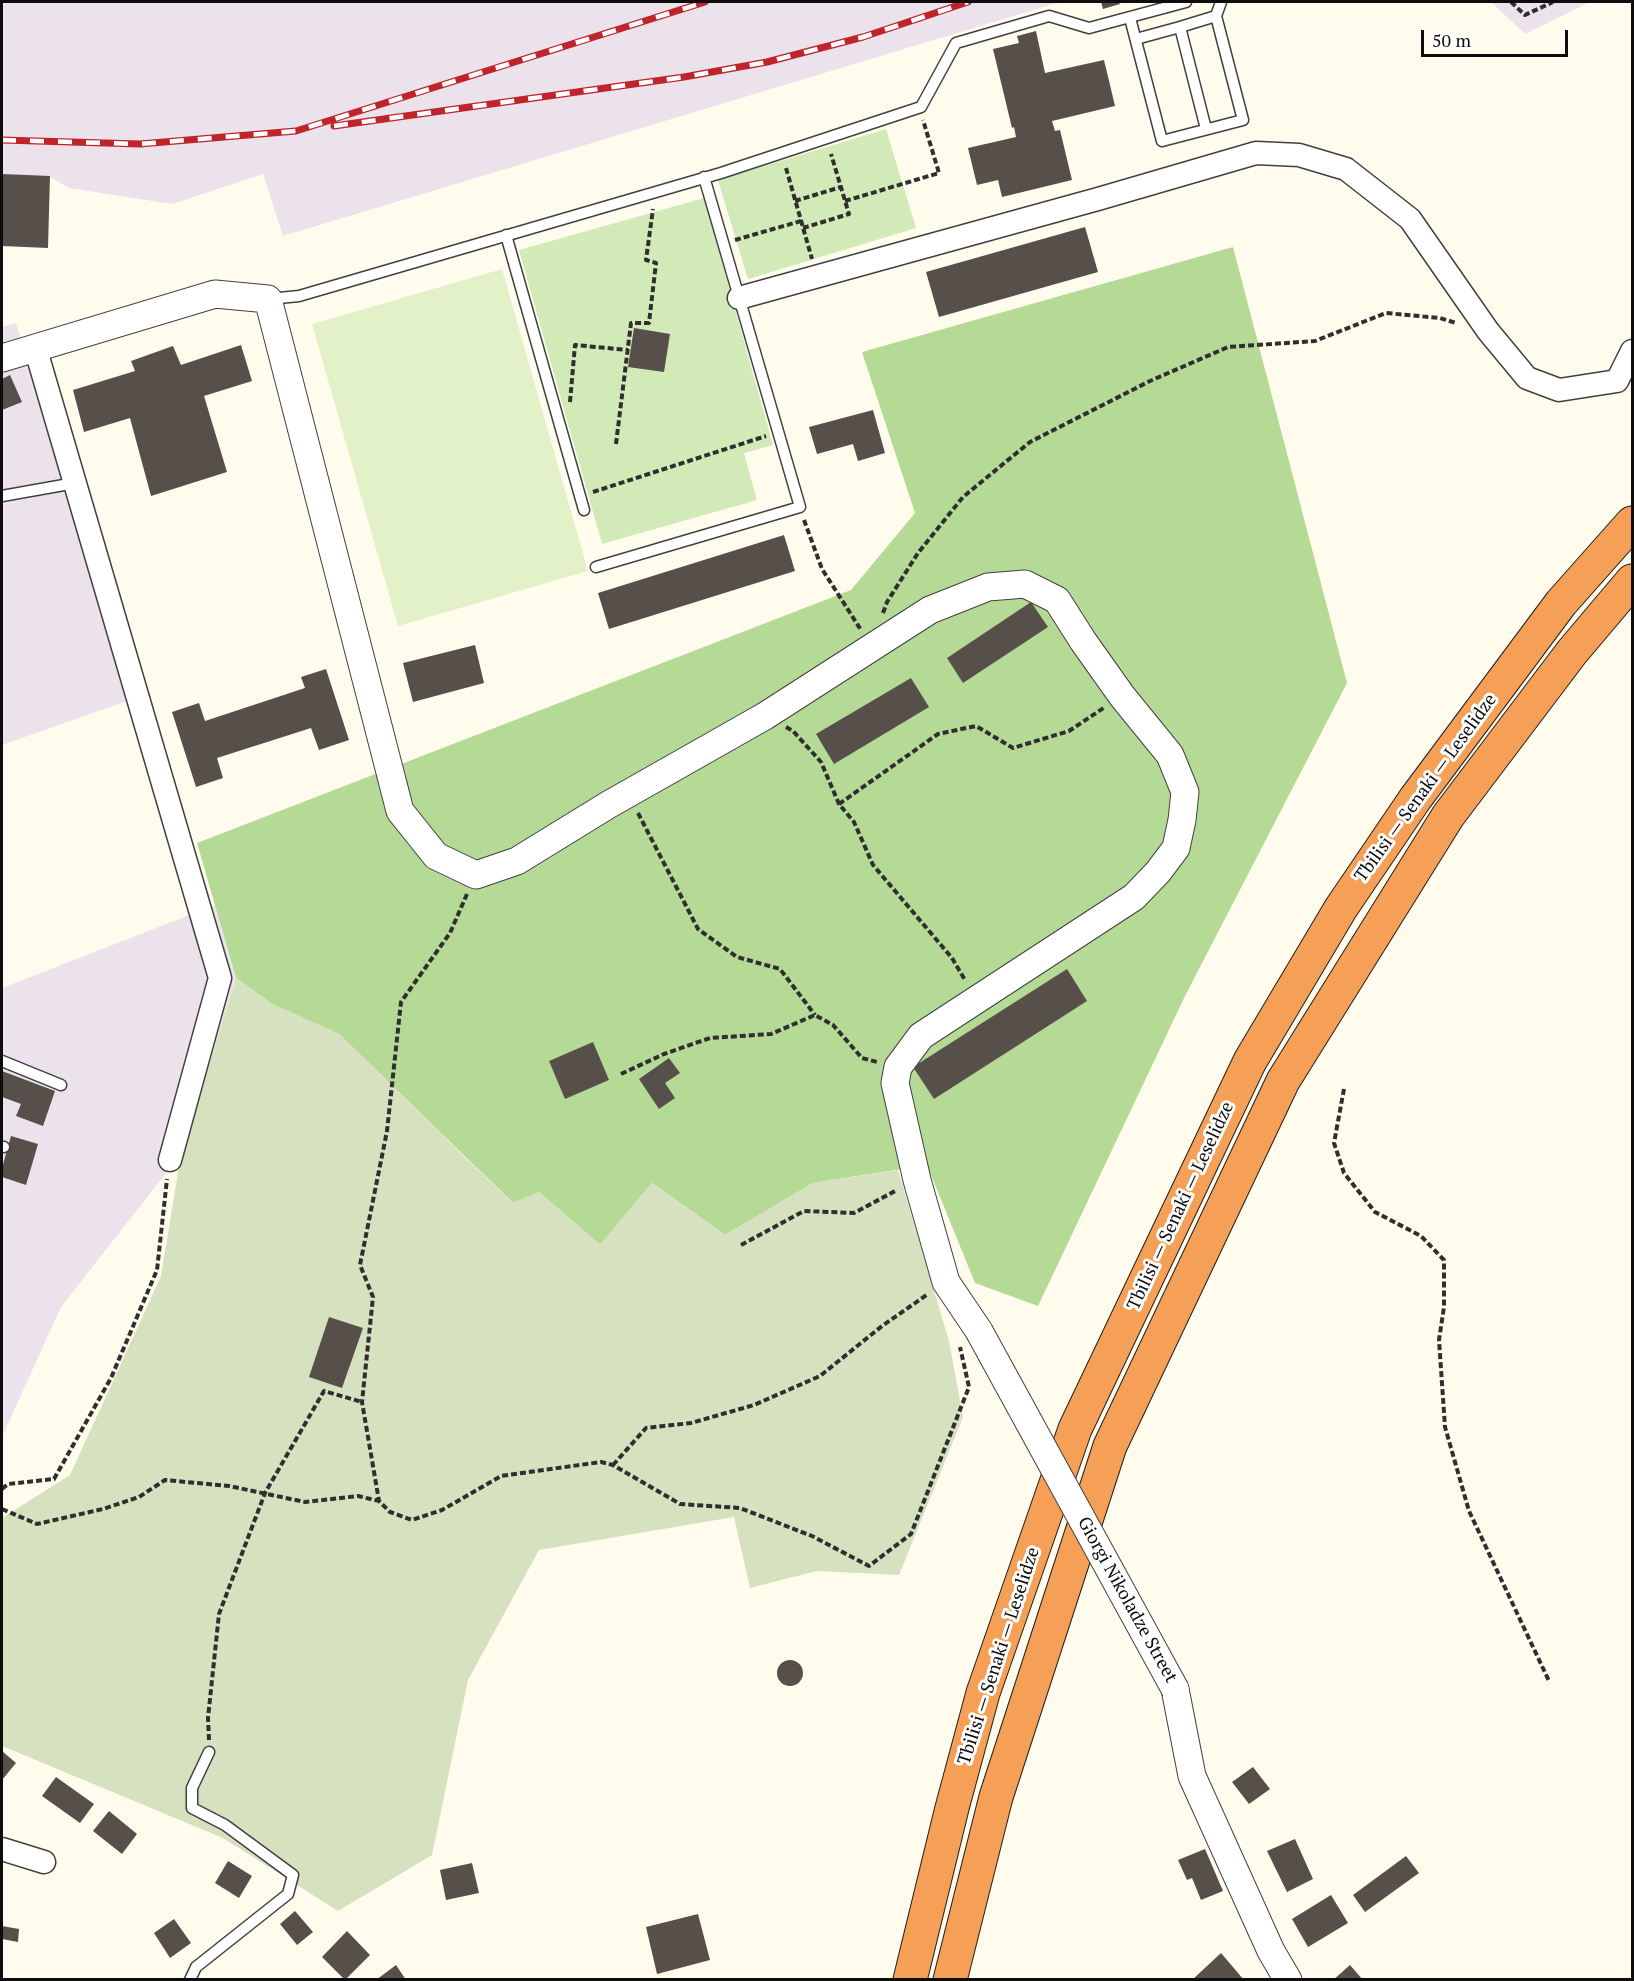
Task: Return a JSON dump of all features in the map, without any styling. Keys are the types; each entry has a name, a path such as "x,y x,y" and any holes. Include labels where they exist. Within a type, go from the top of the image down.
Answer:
{"highway":[{"name":"Tbilisi — Senaki — Leselidze","path":"910,1980 983,1693 1075,1429 1250,1061 1341,908 1415,799 1561,603 1632,523"},
{"name":"Tbilisi — Senaki — Leselidze","path":"950,1980 996,1797 1110,1446 1283,1081 1448,816 1572,652 1632,581"}],"street":[{"path":"739,298 818,278 1256,153 1299,154 1346,169 1410,219 1488,331 1527,378 1559,390 1617,381 1632,351"},
{"path":"2,358 215,294 268,299 400,811 436,856 476,875 517,861 628,794 765,716 930,610 988,587 1025,584 1057,600 1122,696 1170,755 1185,792 1176,848 1158,872 1134,897 921,1036 898,1067"},
{"path":"35,348 220,978 170,1160"},
{"name":"Giorgi Nikoladze Street","path":"898,1067 896,1083 917,1180 946,1282 969,1336 1175,1689 1192,1776 1271,1951 1288,1980"},
{"path":"2,1850 44,1862"}],"lane":[{"path":"268,299 299,296 704,177 921,108 956,44 1049,16 1089,28 1186,2"},
{"path":"1130,18 1162,141 1243,120 1216,16 1221,2"},
{"path":"1136,39 1216,16"},
{"path":"1179,27 1206,129"},
{"path":"596,567 800,507 704,177"},
{"path":"506,235 584,510"},
{"path":"2,496 75,483"},
{"path":"2,1061 61,1085"},
{"path":"190,1980 196,1967 288,1894 293,1875 225,1825 192,1808 192,1788 209,1752"}],"path":[{"path":"1511,2 1525,15 1553,2"},
{"path":"845,201 939,173 924,127 921,108"},
{"path":"803,228 849,214 831,154"},
{"path":"786,168 818,278"},
{"path":"795,201 841,187"},
{"path":"616,444 631,322 649,323 656,263 646,260 653,209"},
{"path":"723,243 801,221"},
{"path":"872,648 887,602 918,553 963,497 1030,442 1150,381 1228,347 1315,341 1386,313 1440,318 1488,331"},
{"path":"560,427 568,418 575,345 628,350"},
{"path":"580,496 778,433"},
{"path":"800,507 822,569 872,648"},
{"path":"839,804 938,734 976,726 1013,748 1069,731 1122,696"},
{"path":"765,716 793,731 821,762 839,804 854,822 873,865 952,958 976,999"},
{"path":"628,794 698,929 737,957 780,969 815,1016 833,1025 862,1058 898,1067"},
{"path":"476,875 450,933 401,1002 387,1131 360,1265 373,1297 362,1402 379,1500 390,1512 412,1520 442,1510 501,1476 601,1462 613,1465 680,1504 740,1508 812,1536 869,1566 911,1534 969,1387 969,1336"},
{"path":"621,1074 664,1053 710,1038 771,1034 815,1016"},
{"path":"1344,1089 1334,1143 1344,1173 1375,1212 1421,1236 1443,1260 1444,1307 1439,1340 1444,1427 1469,1511 1549,1681"},
{"path":"2,1489 8,1484 54,1479 111,1378 158,1270 170,1160"},
{"path":"741,1245 804,1211 854,1213 917,1180"},
{"path":"613,1465 646,1428 691,1423 754,1405 820,1376 882,1326 946,1282"},
{"path":"209,1752 208,1718 219,1614 265,1493 324,1391 362,1402"},
{"path":"2,1509 37,1524 103,1509 139,1497 165,1480 229,1485 305,1502 358,1496 379,1500"}],"shaded area":[{"path":"2,2 1060,2 283,236 263,174 172,204 69,188 49,176 2,175"},
{"path":"1491,2 1590,2 1525,34"},
{"path":"16,323 130,700 2,745 2,327"},
{"path":"215,905 236,978 181,1154 61,1307 2,1437 2,988"}],"green space":[{"path":"886,129 916,228 748,279 718,180"},
{"path":"704,198 773,445 744,453 757,500 602,544 519,250"},
{"path":"1233,247 1347,683 1185,996 1038,1306 975,1283 927,1165 813,1183 725,1235 652,1183 600,1245 539,1192 513,1203 339,1034 272,1004 236,978 197,843 851,590 915,513 862,352"},
{"path":"502,269 588,571 398,626 312,324"},
{"path":"236,978 272,1004 339,1034 512,1203 539,1192 600,1245 652,1183 725,1235 813,1183 898,1170 949,1341 963,1417 899,1575 817,1571 750,1588 734,1517 539,1550 468,1680 432,1855 338,1911 223,1838 2,1746 2,1518 70,1475 161,1276 181,1154"}],"building":[{"path":"1101,2 1119,2 1120,4 1103,9"},
{"path":"1036,31 1045,73 1104,60 1115,106 1052,121 1055,131 1060,130 1072,180 1002,197 998,180 977,185 968,148 1016,137 993,49 1019,43 1017,36"},
{"path":"2,174 50,176 48,248 2,246"},
{"path":"1085,227 1098,272 939,317 926,272"},
{"path":"634,328 670,334 664,372 628,367"},
{"path":"241,345 252,381 204,396 227,472 151,496 130,418 84,432 73,390 135,371 131,361 173,346 181,365"},
{"path":"10,375 22,402 2,410 2,379"},
{"path":"873,410 885,453 858,461 853,444 817,454 809,427"},
{"path":"784,535 795,571 609,629 598,593"},
{"path":"1031,602 1048,627 963,683 947,658"},
{"path":"475,645 484,683 413,702 403,663"},
{"path":"326,669 349,740 319,750 311,728 217,758 223,778 196,787 172,712 199,703 205,721 305,688 301,677"},
{"path":"911,678 929,707 834,764 816,734"},
{"path":"1067,969 1087,1001 934,1099 913,1067"},
{"path":"593,1042 609,1080 565,1099 549,1061"},
{"path":"669,1058 680,1073 665,1083 675,1098 659,1109 639,1079"},
{"path":"2,1071 55,1091 43,1126 16,1116 21,1104 2,1097"},
{"path":"11,1136 38,1144 26,1185 2,1177 2,1168"},
{"path":"329,1317 363,1328 342,1388 309,1377"},
{"path":"790,1660 800,1663 803,1673 800,1683 790,1686 780,1683 777,1673 780,1663"},
{"path":"2,1751 16,1763 2,1780"},
{"path":"1253,1767 1270,1789 1249,1804 1232,1782"},
{"path":"56,1777 94,1804 80,1823 42,1796"},
{"path":"109,1811 137,1834 122,1854 93,1831"},
{"path":"1295,1839 1313,1879 1287,1892 1267,1851"},
{"path":"1205,1849 1223,1891 1201,1900 1192,1878 1187,1880 1178,1860"},
{"path":"1406,1856 1419,1873 1365,1912 1353,1895"},
{"path":"228,1861 252,1876 239,1898 215,1883"},
{"path":"472,1863 479,1893 446,1900 440,1870"},
{"path":"1331,1895 1348,1923 1308,1947 1292,1919"},
{"path":"295,1911 313,1932 297,1945 280,1924"},
{"path":"698,1914 710,1960 657,1974 646,1927"},
{"path":"174,1919 191,1943 170,1958 154,1933"},
{"path":"2,1926 19,1929 18,1942 2,1939"},
{"path":"347,1931 370,1955 345,1980 322,1957"},
{"path":"1221,1953 1244,1980 1192,1980"},
{"path":"396,1965 406,1980 376,1980"},
{"path":"1350,1965 1363,1980 1333,1980"}],"railway":[{"path":"2,140 140,144 296,131 705,2"},
{"path":"334,126 684,77 767,62 863,37 968,2"}]}
